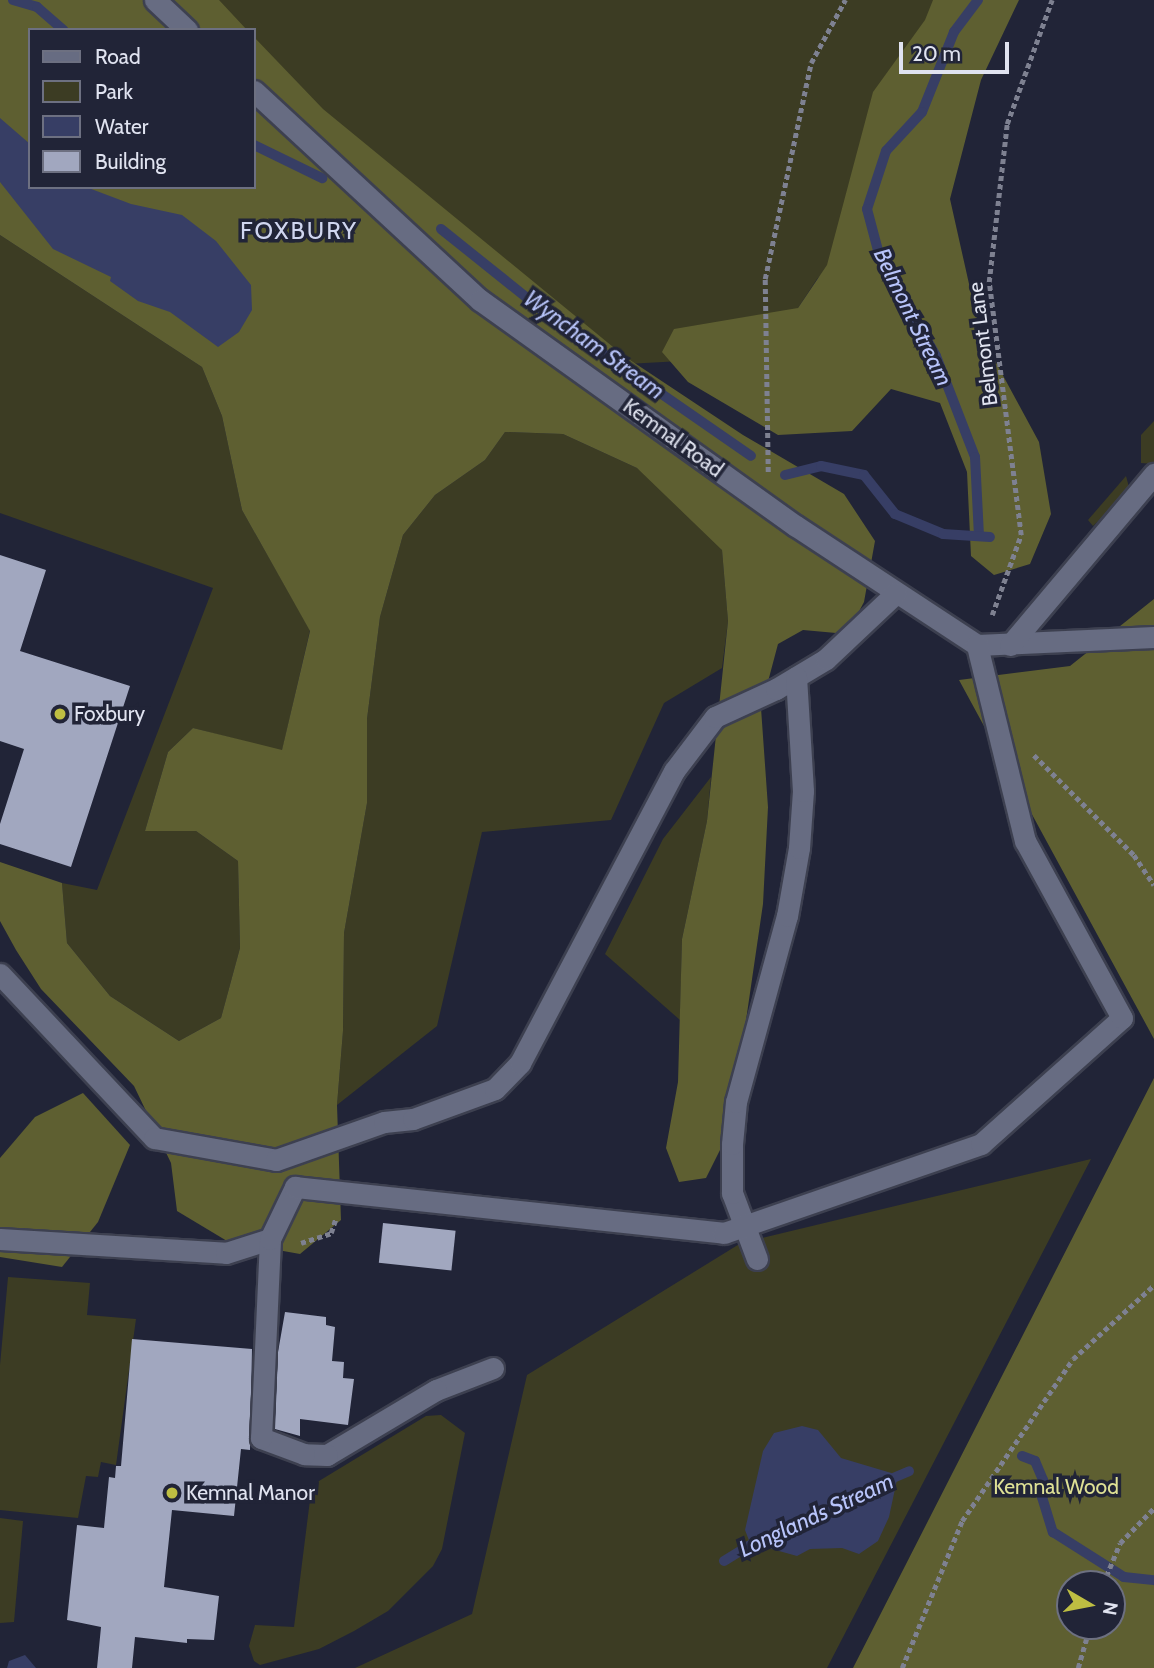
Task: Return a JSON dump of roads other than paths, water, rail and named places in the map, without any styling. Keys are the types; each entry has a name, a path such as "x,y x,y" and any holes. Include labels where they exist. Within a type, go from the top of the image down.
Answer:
{"street":[{"path":"155,0 185,28"},
{"name":"Kemnal Road","path":"256,93 480,300 769,507 896,593 994,645"},
{"path":"994,645 1154,474"},
{"path":"0,974 154,1138 276,1160 384,1122 413,1119 495,1089 520,1063 674,771 715,717 826,659 896,593"},
{"path":"994,645 1154,637"},
{"path":"493,1368 436,1390 327,1455 304,1454 261,1438 270,1243 295,1187 724,1233 981,1144 1122,1018 1025,841 994,645"},
{"path":"757,1259 742,1227 732,1193 737,1102 787,916 799,848 803,790 796,677"},
{"path":"0,1239 226,1253 270,1243"}],"water":[{"path":"0,118 28,142 28,189 91,189 131,204 182,215 216,241 251,285 252,310 239,332 218,347 170,312 138,301 110,281 111,277 53,249 0,182"},
{"path":"802,1426 818,1430 841,1458 898,1475 889,1517 878,1541 859,1554 842,1548 810,1549 797,1556 750,1543 745,1530 763,1451 774,1433"},
{"path":"25,1655 36,1668 7,1668 9,1661"}],"waterway":[{"name":"Wyncham Stream","path":"13,0 37,7 61,28"},
{"name":"Belmont Stream","path":"978,0 954,32 922,112 886,151 867,209 879,254 936,356 975,457 979,536"},
{"name":"Wyncham Stream","path":"256,146 322,178"},
{"name":"Wyncham Stream","path":"441,229 552,318 751,456"},
{"name":"Wyncham Stream","path":"785,475 821,466 864,475 895,514 943,534 990,537"},
{"name":"Longlands Stream","path":"1022,1456 1035,1461 1043,1480 1042,1497 1053,1532 1124,1577 1154,1580"},
{"name":"Longlands Stream","path":"886,1481 909,1471"},
{"name":"Longlands Stream","path":"724,1561 763,1537"}],"place":[{"name":"Foxbury","path":"60,714"},
{"name":"Kemnal Manor","path":"172,1493"}],"district":[{"name":"FOXBURY","path":"299,231"}],"park label":[{"name":"Kemnal Wood","path":"1056,1487"}]}
